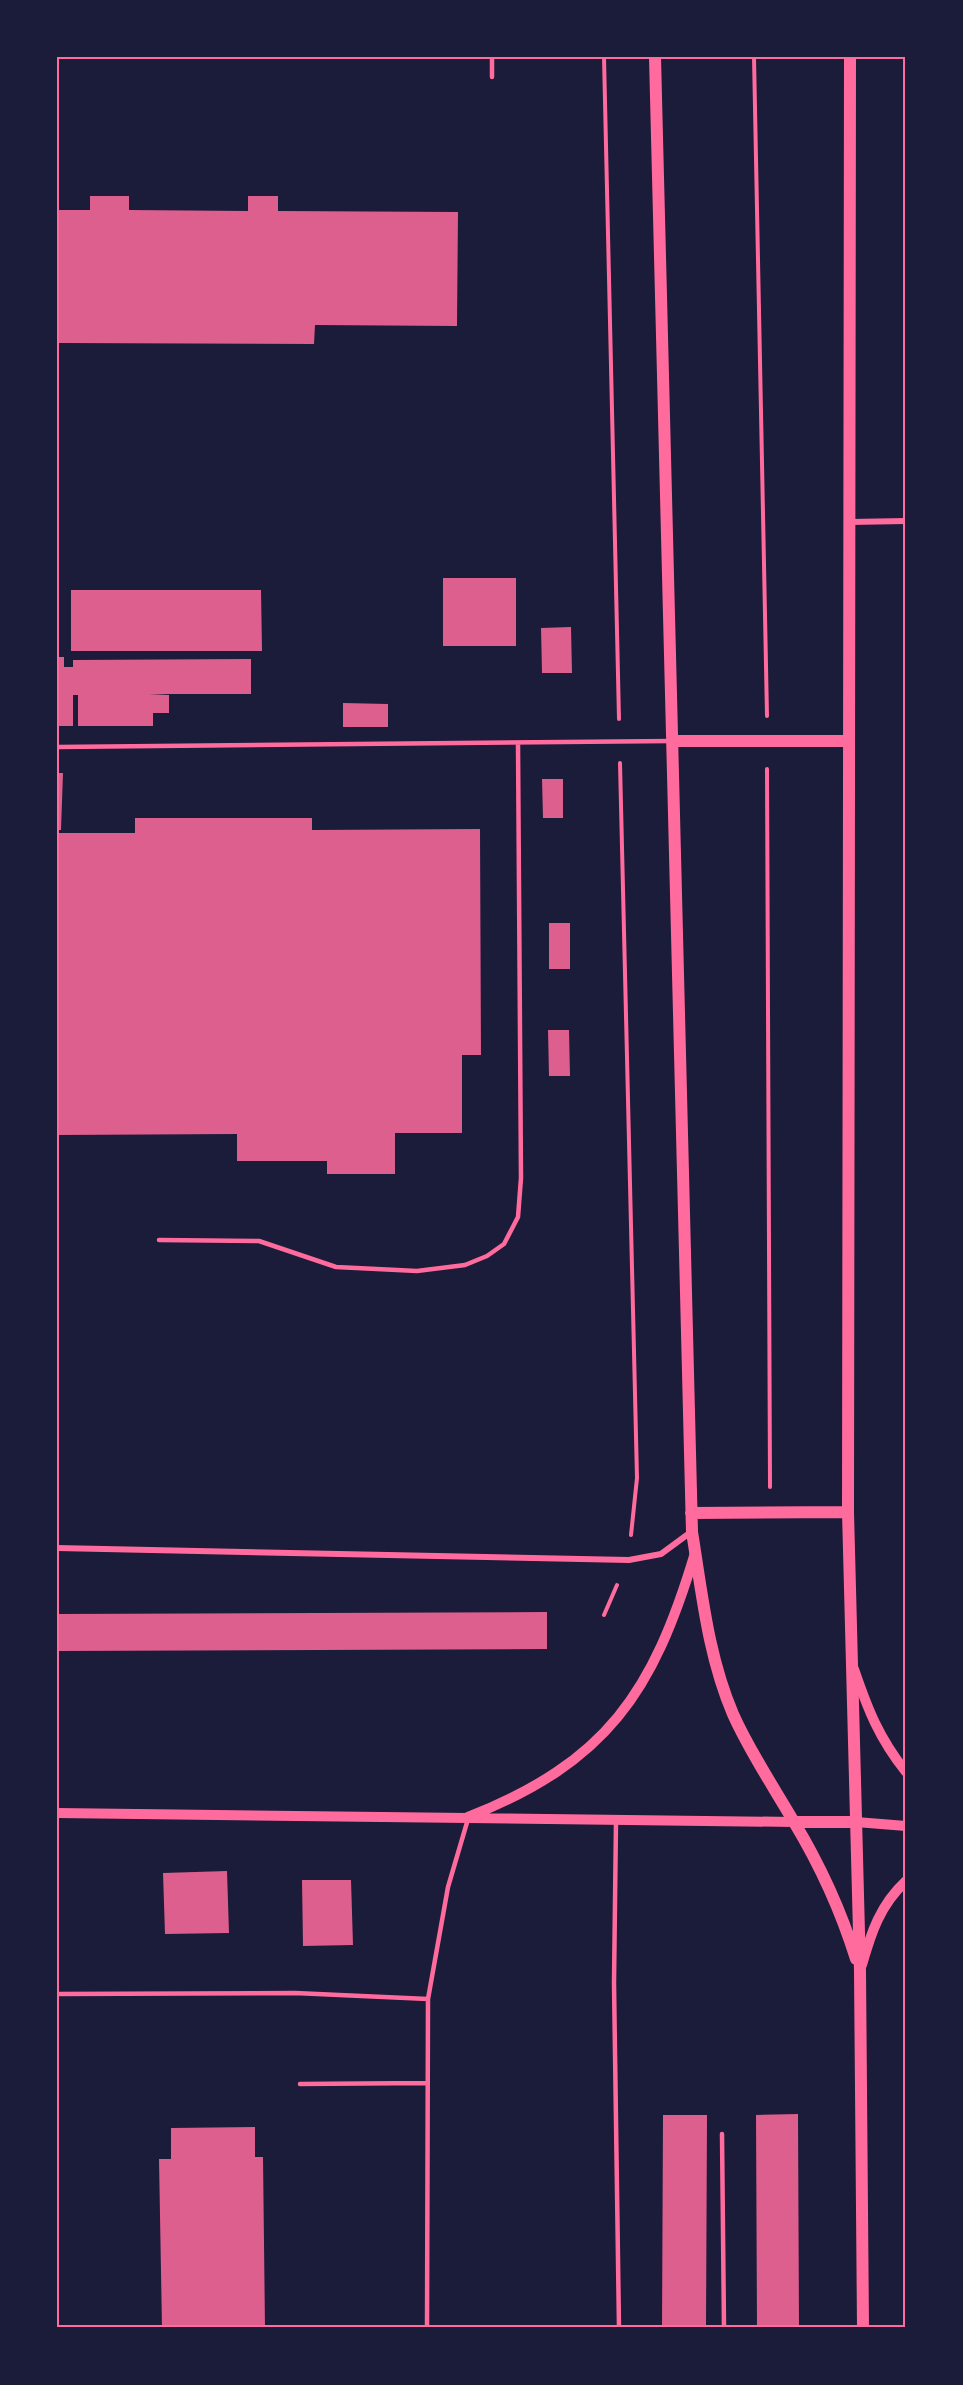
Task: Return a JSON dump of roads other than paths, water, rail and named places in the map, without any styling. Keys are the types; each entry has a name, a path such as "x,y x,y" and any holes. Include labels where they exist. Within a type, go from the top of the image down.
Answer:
{"main road":[{"path":"655,57 692,1532 717,1667 733,1714 766,1778 794,1822 844,1921 860,1971"},
{"path":"850,57 849,1512 860,1971 863,2328"},
{"path":"672,741 849,741"},
{"path":"691,1513 849,1512"},
{"path":"794,1822 856,1822"}],"street":[{"path":"849,522 906,522"},
{"path":"57,1548 628,1560 661,1554 692,1532"},
{"path":"465,1819 513,1799 550,1778 584,1754 611,1726 637,1692 661,1650 676,1614 695,1553"},
{"path":"852,1662 870,1715 884,1744 906,1772"},
{"path":"57,1813 794,1822"},
{"path":"856,1822 906,1826"},
{"path":"860,1971 880,1912 906,1881"}],"lane":[{"path":"492,57 492,77"},
{"path":"57,747 672,741"},
{"path":"159,1240 259,1241 336,1267 417,1271 465,1265 487,1256 504,1244 518,1217 521,1178 518,743"},
{"path":"427,2328 428,1999 448,1887 465,1819"},
{"path":"616,1820 614,1983 619,2328"},
{"path":"57,1994 295,1993 428,1999"},
{"path":"300,2084 426,2083"},
{"path":"722,2134 724,2328"}]}
